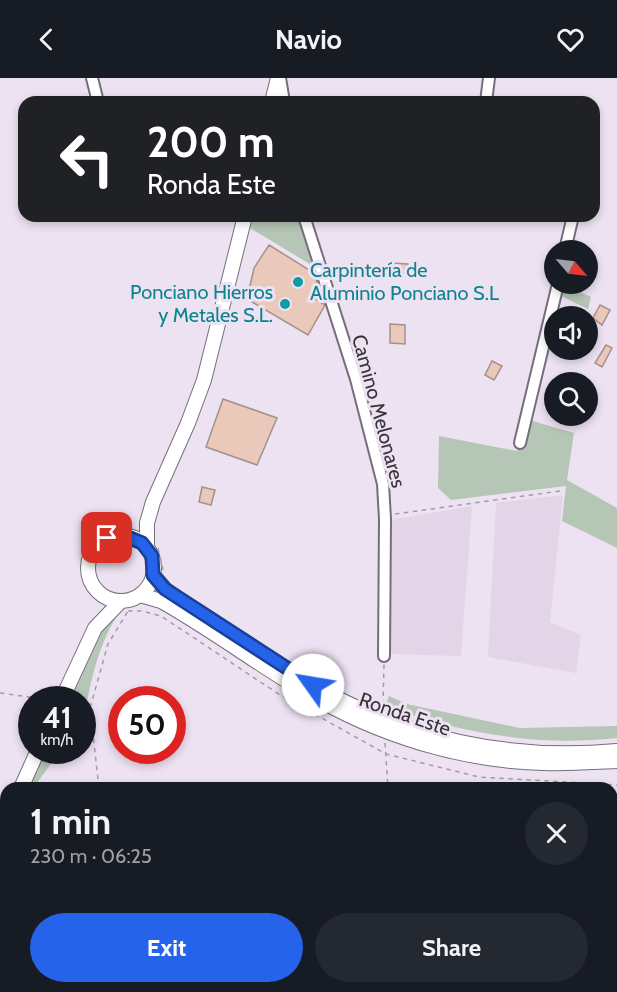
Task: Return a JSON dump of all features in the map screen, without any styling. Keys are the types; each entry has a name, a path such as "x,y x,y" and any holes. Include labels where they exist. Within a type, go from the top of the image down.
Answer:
{"main road":[{"path":"274,96 279,78"},
{"path":"95,628 123,601 140,595 158,572 146,545 147,523 153,502 188,423 204,380 244,222"},
{"path":"125,536 140,522 153,502"},
{"path":"123,601 112,600 98,592 89,576 90,558 100,543 116,536 125,536 146,545"},
{"name":"Ronda Este","path":"158,572 165,589 178,599 313,685 377,717 442,739 475,746 545,753 617,751"},
{"path":"68,686 95,628 98,592"},
{"name":"Ronda Este","path":"140,595 161,601 173,608 342,713 390,732 441,749 508,761 543,764 617,761"},
{"path":"24,782 32,764"}],"street":[{"path":"92,78 96,96"},
{"path":"279,78 283,96"},
{"path":"487,96 489,78"},
{"name":"Camino Melonares","path":"306,222 368,422 382,484 385,515 384,656"},
{"path":"567,240 572,222"},
{"path":"520,443 556,294"}],"path":[{"path":"385,515 560,491"},
{"path":"146,545 158,549 158,572"},
{"path":"98,782 90,708 108,644 128,611 123,601"},
{"path":"383,705 384,656"},
{"path":"0,693 18,695"},
{"path":"385,739 388,782"}],"shaded area":[{"path":"563,495 550,622 581,635 576,673 488,657 496,503"},
{"path":"472,506 461,656 388,654 390,520"}],"green space":[{"path":"252,222 305,222 318,269 250,228"},
{"path":"562,294 584,294 591,297 589,306 582,306 561,296"},
{"path":"526,419 574,433 567,480 617,508 617,548 562,521 566,486 451,500 438,488 439,436 517,451"},
{"path":"119,613 103,645 91,686 75,686 102,628"},
{"path":"389,696 407,704 520,728 617,726 617,738 557,741 473,731 388,708 386,704"},
{"path":"39,764 51,764 38,782 31,782"}],"building":[{"path":"269,245 314,273 320,291 315,299 325,305 308,335 247,299 254,268"},
{"path":"389,263 408,264 408,274 389,273"},
{"path":"600,305 610,310 602,325 598,322"},
{"path":"390,324 405,325 405,344 390,343"},
{"path":"606,345 612,348 602,367 595,363"},
{"path":"492,361 502,366 494,380 485,375"},
{"path":"223,399 277,418 257,465 206,447"},
{"path":"202,487 215,490 211,505 199,502"}],"place":[{"name":"Carpintería de Aluminio Ponciano S.L","path":"298,282"},
{"name":"Ponciano Hierros y Metales S.L.","path":"285,304"}],"route":[{"path":"107,538 125,536 142,543 152,556 153,575 165,589 313,685"}]}
